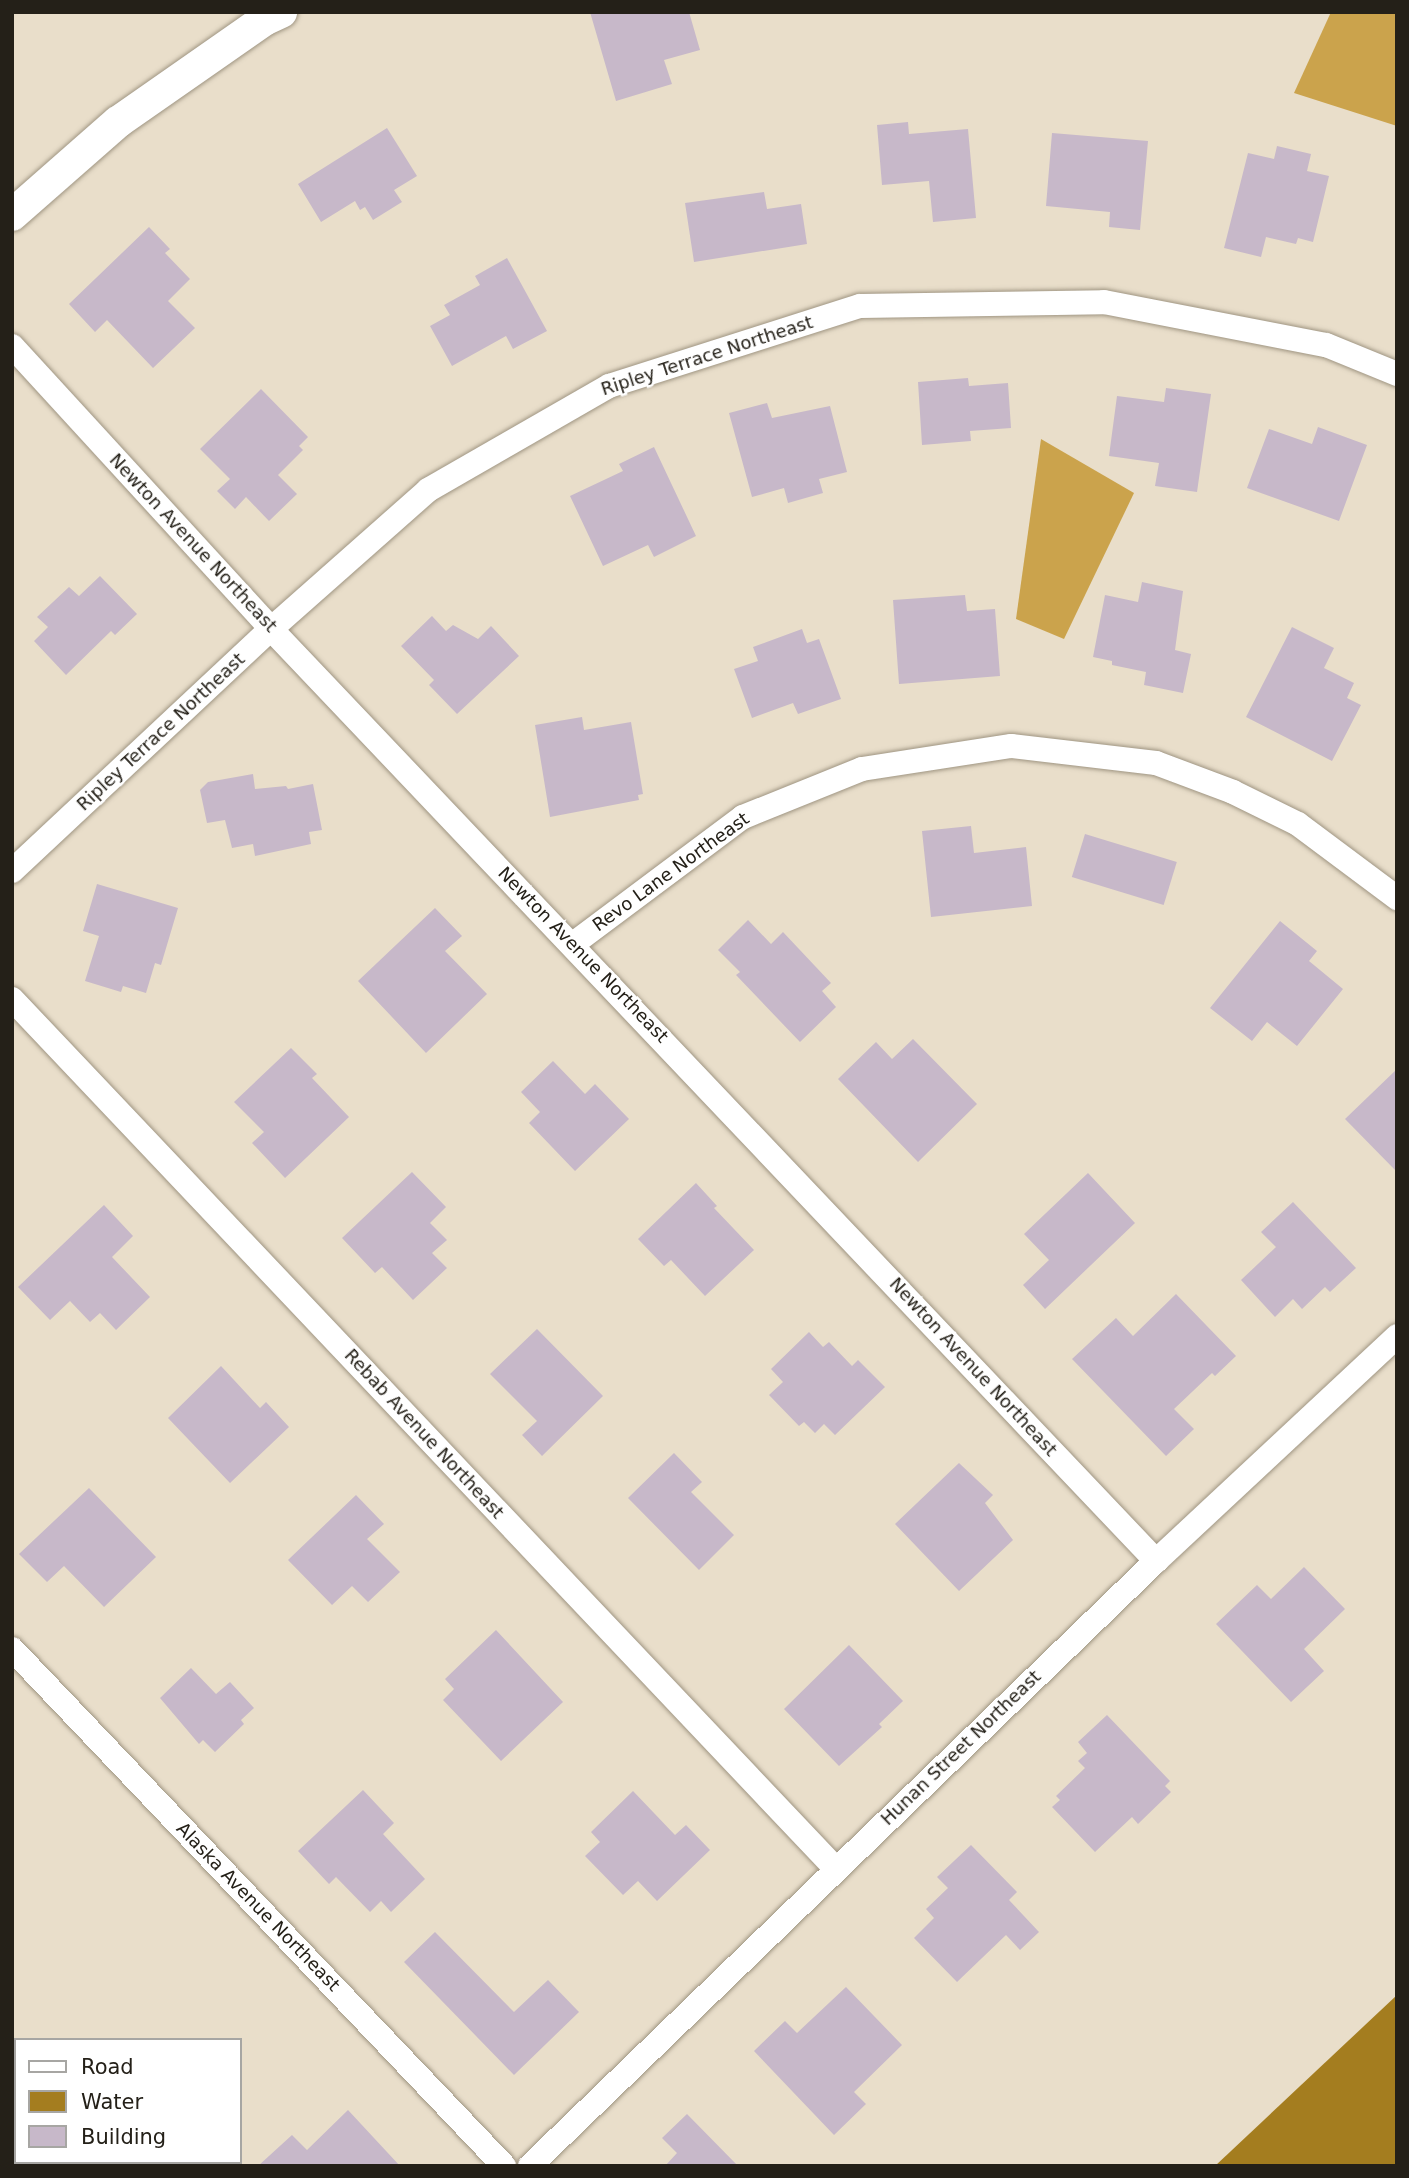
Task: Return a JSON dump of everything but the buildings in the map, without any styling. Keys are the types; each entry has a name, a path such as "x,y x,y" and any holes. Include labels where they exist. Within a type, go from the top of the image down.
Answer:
{"street":[{"path":"12,215 118,122 281,12"},
{"name":"Ripley Terrace Northeast","path":"12,871 271,629 428,490 604,388 860,306 1104,302 1326,345 1397,374"},
{"name":"Newton Avenue Northeast","path":"12,346 271,629 1156,1561"},
{"name":"Revo Lane Northeast","path":"573,944 743,817 862,769 1011,746 1156,763 1233,792 1298,824 1397,898"},
{"name":"Rebab Avenue Northeast","path":"12,999 836,1869"},
{"name":"Hunan Street Northeast","path":"530,2166 1156,1561 1397,1336"},
{"name":"Alaska Avenue Northeast","path":"12,1649 504,2166"}],"shaded area":[{"path":"1331,12 1397,12 1397,126 1294,93"},
{"path":"1041,439 1134,493 1064,639 1016,619"}],"water":[{"path":"1397,1995 1397,2166 1215,2166"}]}
